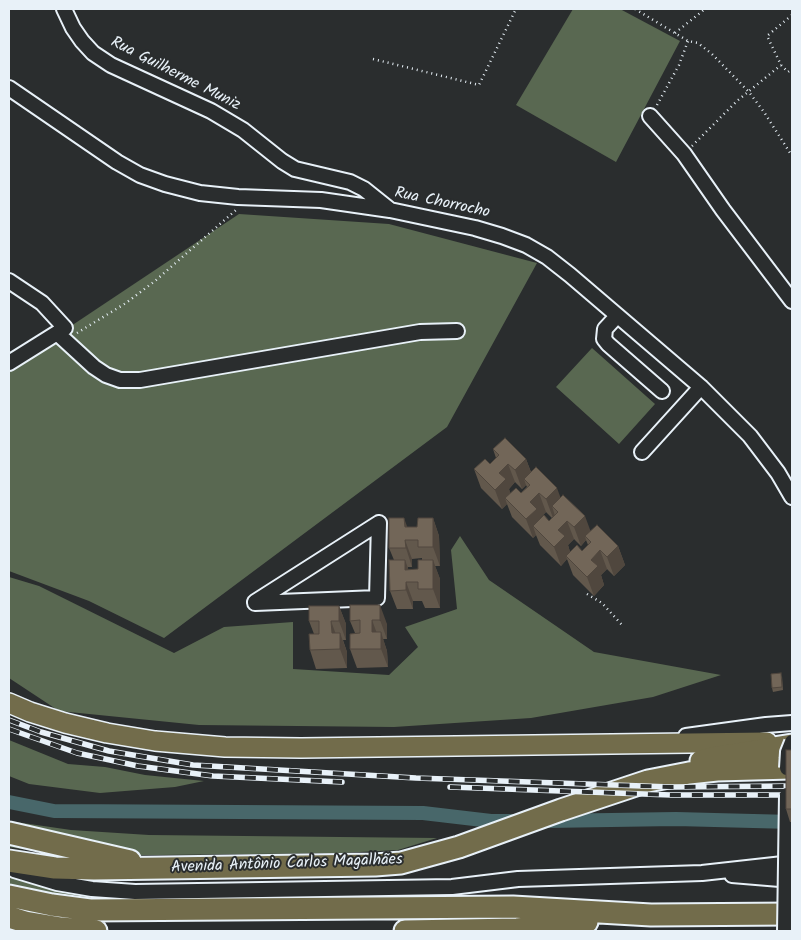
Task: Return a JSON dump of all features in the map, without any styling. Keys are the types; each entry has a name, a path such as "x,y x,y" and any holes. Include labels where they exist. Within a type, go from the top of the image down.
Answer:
{"highway":[{"path":"648,781 717,757 792,743"},
{"name":"Avenida Antônio Carlos Magalhães","path":"9,861 55,868 94,870 401,863 459,847 648,781 717,770 790,782"},
{"path":"9,833 165,868"},
{"path":"9,896 52,905 90,910 513,907 651,915 792,914"},
{"path":"405,931 516,930 651,915"},
{"path":"9,917 25,922 61,928 96,931"}],"main road":[{"path":"9,703 65,723 107,733 225,747 301,748 792,743"}],"street":[{"name":"Rua Guilherme Muniz","path":"64,9 82,41 93,53 111,65 212,111 243,130 282,162 295,169 350,182 364,189 390,210"},
{"name":"Rua Chorrocho","path":"9,88 117,162 140,175 165,184 200,193 251,198 321,200 390,210 475,228 526,245 547,257 570,275 701,387 750,436 778,473 792,497"},
{"path":"650,116 684,154 723,210 792,301"},
{"path":"9,281 42,303 66,328 61,337 9,363"},
{"path":"617,316 605,328 604,339 662,391"},
{"path":"61,337 94,367 106,375 120,380 140,380 420,332 457,331"},
{"path":"642,452 701,387"},
{"path":"379,523 377,598 255,602 296,576 379,523"},
{"path":"629,744 792,723"},
{"path":"786,931 791,871 788,752 792,743"},
{"path":"9,869 92,889 135,892 452,887 557,878 791,871"},
{"path":"401,908 557,878"}],"path":[{"path":"373,59 479,85 516,9"},
{"path":"635,9 688,41 698,43 712,54 749,92 792,156"},
{"path":"675,33 705,9"},
{"path":"792,16 767,36 782,65 788,72 792,69"},
{"path":"650,116 672,81 688,41"},
{"path":"684,154 719,117 782,65"},
{"path":"61,337 126,303 155,281 251,198"},
{"path":"587,594 602,604 622,625"}],"green space":[{"path":"573,9 620,9 680,41 616,162 516,105"},
{"path":"239,214 389,224 537,263 447,427 164,638 89,601 9,571 9,372 62,332"},
{"path":"592,348 655,404 619,444 556,387"},
{"path":"460,536 489,580 594,652 721,675 653,697 531,718 394,727 199,725 59,711 9,678 9,577 39,586 174,653 224,627 293,622 293,669 389,675 418,647 405,627 457,609 451,550"},
{"path":"9,740 68,764 105,767 145,775 204,781 175,787 100,793 29,784 9,776"},
{"path":"9,821 71,830 149,835 437,838 398,850 341,853 67,856 9,847"},
{"path":"9,877 64,889 137,899 99,899 16,888 9,885"}],"building":[{"path":"505,438 526,459 515,470 508,464 499,473 506,479 495,490 474,469 485,459 490,464 499,455 493,449"},
{"path":"536,467 557,488 546,499 539,493 530,502 537,509 526,519 505,498 516,488 521,493 530,485 524,479"},
{"path":"563,495 585,516 574,527 567,521 558,530 565,536 554,547 533,526 544,515 549,521 558,512 552,506"},
{"path":"389,518 404,518 405,527 417,527 418,518 433,518 433,547 418,547 418,540 405,540 406,548 389,548"},
{"path":"597,525 618,546 607,557 600,550 591,560 598,566 587,577 566,556 577,545 582,551 591,542 585,536"},
{"path":"389,560 405,560 405,570 418,569 418,560 433,560 433,589 418,589 418,582 406,582 406,590 390,591"},
{"path":"350,605 380,605 380,620 372,620 372,632 381,632 381,649 350,649 350,634 360,633 360,620 350,621"},
{"path":"309,606 339,606 339,621 331,621 332,633 340,633 340,649 310,650 309,634 319,634 319,621 309,621"},
{"path":"781,673 782,687 772,688 771,674"},
{"path":"786,750 792,750 792,809 786,809"}],"waterway":[{"path":"9,802 54,811 423,813 491,821 519,821"},
{"path":"546,821 676,819 792,822"}],"railway":[{"path":"9,720 41,732 109,751 193,765 416,778 671,787 792,786"},
{"path":"9,729 77,753 138,766 213,776 342,782"},
{"path":"450,787 671,795 792,795"}]}
